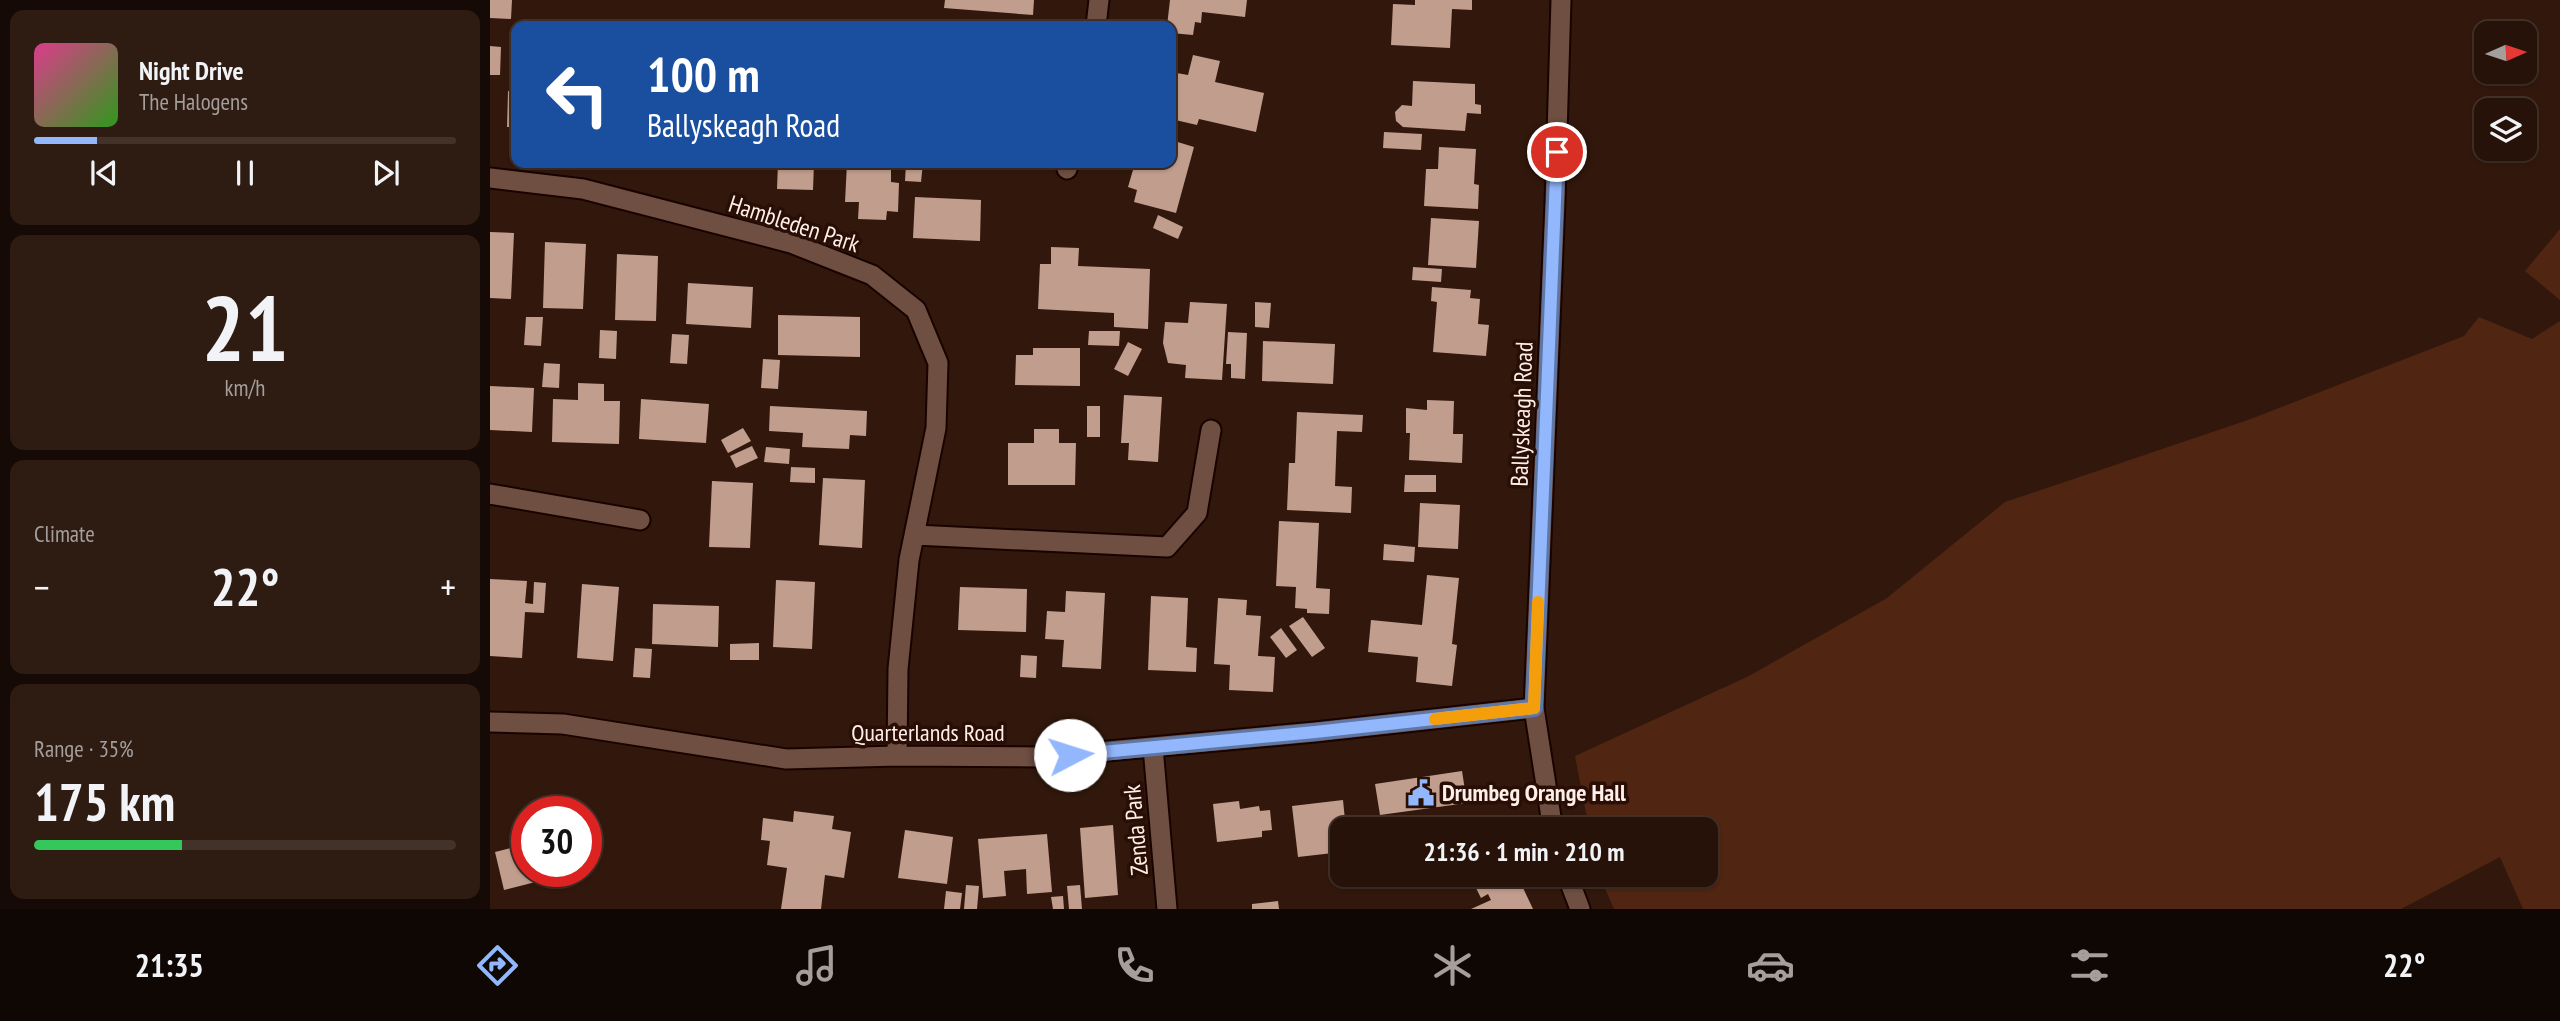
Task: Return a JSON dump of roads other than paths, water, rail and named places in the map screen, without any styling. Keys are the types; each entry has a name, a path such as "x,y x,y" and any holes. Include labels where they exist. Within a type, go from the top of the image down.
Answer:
{"street":[{"path":"1097,21 1099,0"},
{"name":"Ballyskeagh Road","path":"1551,817 1534,708 1561,0"},
{"name":"Hambleden Park","path":"490,178 583,189 791,243 872,275 916,310 938,363 936,428 909,560 898,669 897,756"},
{"path":"915,535 1167,547 1197,513 1211,430"},
{"path":"490,494 640,520"},
{"name":"Quarterlands Road","path":"490,722 563,724 786,759 897,756 1042,757 1315,732 1534,708"},
{"name":"Zenda Park","path":"1153,747 1167,909"},
{"path":"1572,887 1580,909"}],"place":[{"name":"Drumbeg Orange Hall","path":"1421,793"}]}
